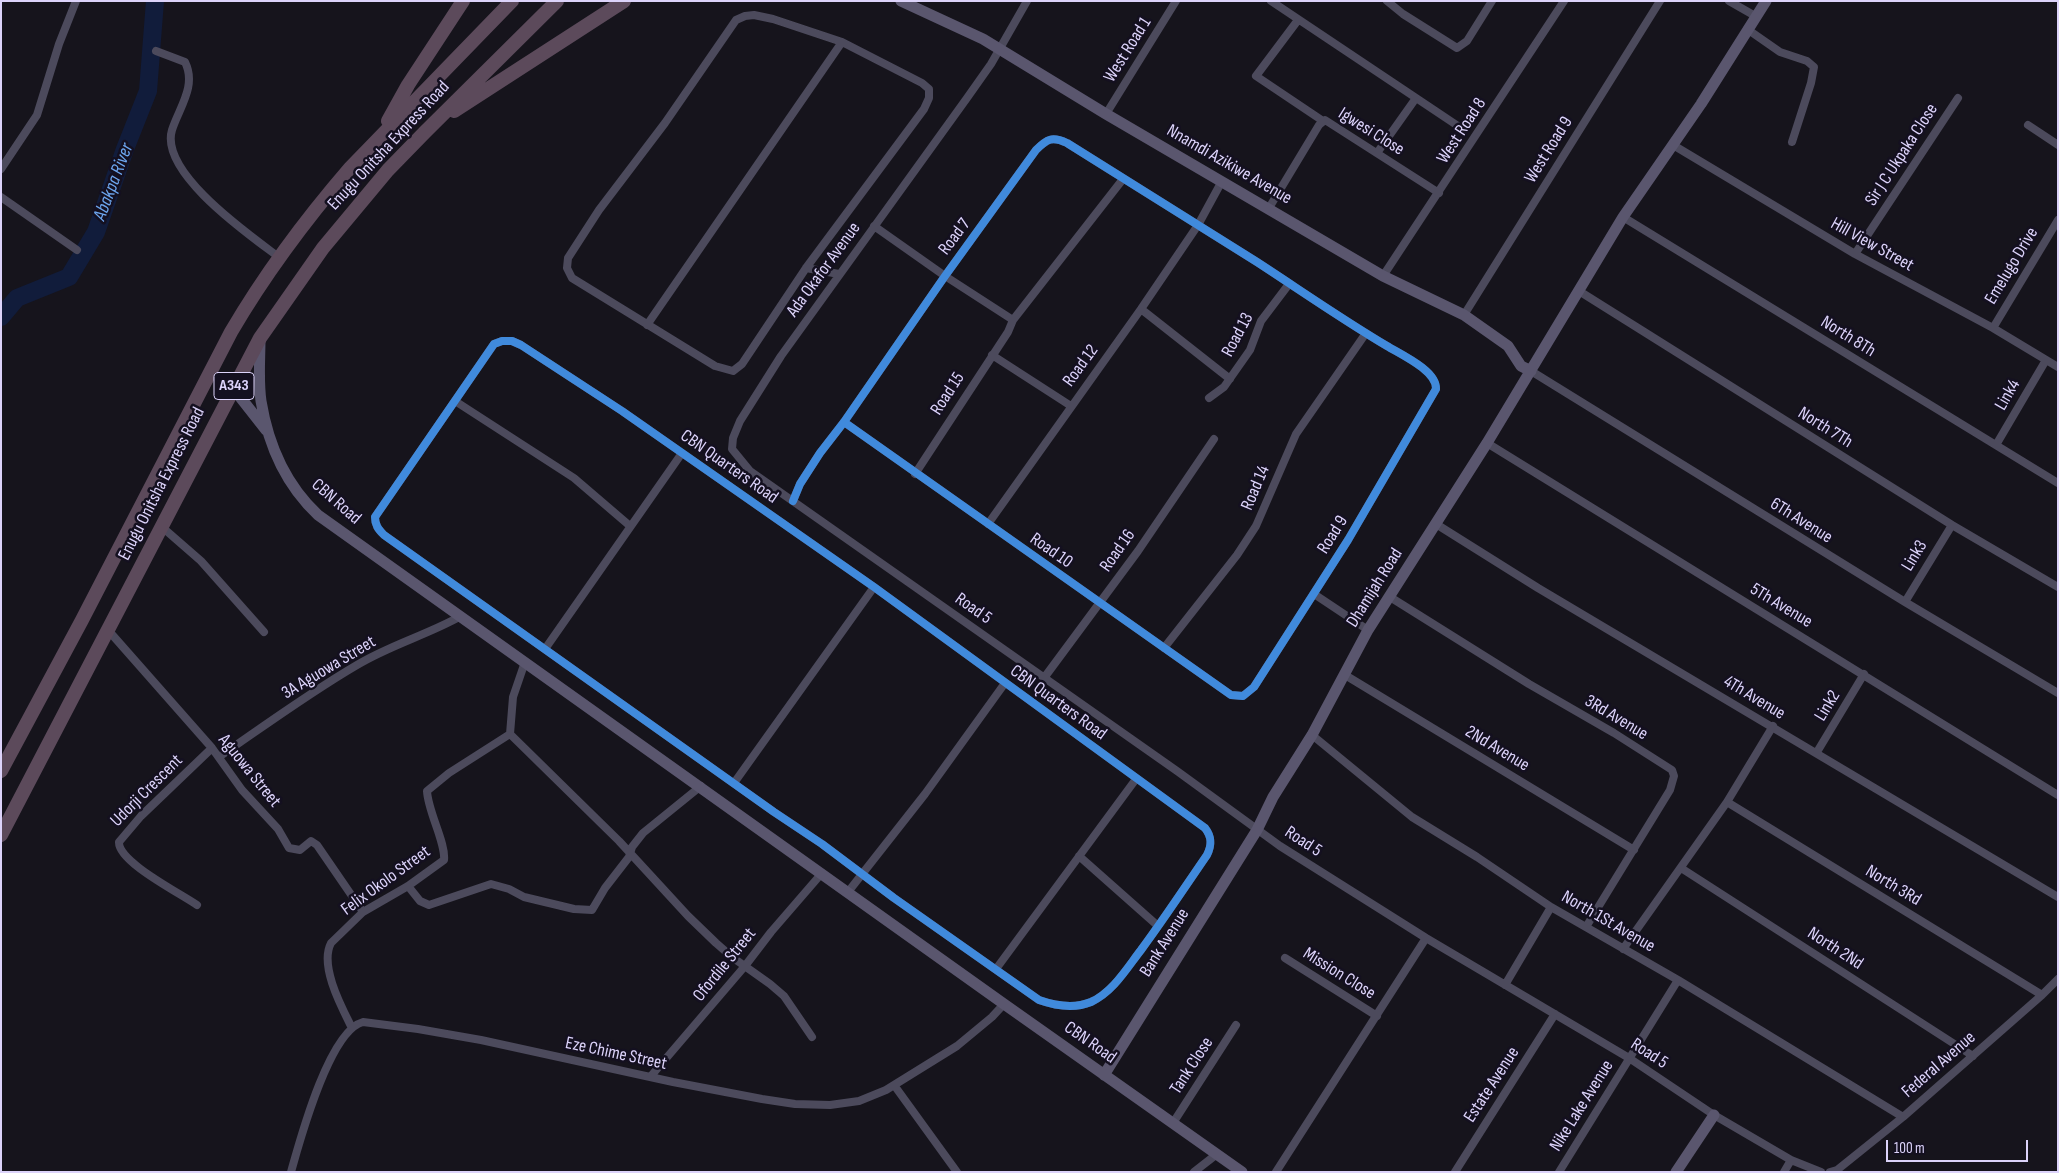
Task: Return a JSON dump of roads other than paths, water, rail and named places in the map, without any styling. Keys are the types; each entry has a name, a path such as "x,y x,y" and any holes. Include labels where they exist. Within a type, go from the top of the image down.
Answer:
{"highway":[{"path":"379,137 408,85 463,1"},
{"name":"Enugu Onitsha Express Road","path":"1,771 86,612 230,332 250,299 324,197 379,137 512,1"},
{"name":"Enugu Onitsha Express Road","path":"1,835 260,338 323,248 388,170 557,1"},
{"path":"425,132 624,1"}],"main road":[{"name":"Nnamdi Azikiwe Avenue","path":"901,1 953,24 1000,49 1106,114 1383,276 1464,314 1508,346 1521,366 1531,371"},
{"name":"Dhamijah Road","path":"1257,830 1273,797 1312,735 1368,630 1487,443 1624,217 1766,1"},
{"name":"CBN Road","path":"260,338 261,399 268,433 290,483 311,508 1242,1172"},
{"path":"233,388 268,433"},
{"name":"Bank Avenue","path":"1104,1075 1257,830"},
{"path":"1676,1172 1714,1115"}],"street":[{"path":"1,168 37,115 59,44 76,1"},
{"name":"Ada Okafor Avenue","path":"793,501 750,471 732,449 732,438 740,421 781,356 967,98 1000,49 1027,1"},
{"name":"West Road 1","path":"1106,114 1176,1"},
{"path":"1270,1 1458,126"},
{"path":"1389,2 1432,34 1457,48 1467,42 1492,1"},
{"name":"West Road 8","path":"1383,276 1564,1"},
{"name":"West Road 9","path":"1464,314 1660,1"},
{"path":"1729,1 1757,17"},
{"path":"745,16 773,19 842,42 922,83 928,89 929,98 924,109 806,268 742,364 733,371 715,366 572,278 567,268 568,258 600,210 665,123 736,20 745,16"},
{"path":"1298,20 1256,76 1323,121"},
{"path":"1747,30 1780,52 1807,61 1814,67 1811,83 1792,142"},
{"path":"647,325 842,42"},
{"path":"156,51 185,62 188,67 188,88 185,103 171,137 173,153 184,175 196,189 280,258"},
{"path":"1377,153 1416,98"},
{"name":"Sir J C Ukpaka Close","path":"1855,254 1958,98"},
{"name":"Igwesi Close","path":"1269,208 1323,121 1327,121 1439,193"},
{"path":"2028,125 2058,145"},
{"name":"Road 7","path":"793,501 800,484 945,276 1045,141 1057,138 1198,225 1433,376 1436,383"},
{"name":"Hill View Street","path":"1673,145 1855,254 1992,328 2058,367"},
{"name":"Road 15","path":"915,474 1008,332 1013,320 1123,178"},
{"name":"Road 12","path":"988,524 1141,309 1198,225 1222,181"},
{"path":"1,197 77,250"},
{"name":"North 8Th","path":"1624,217 2058,483"},
{"name":"Emelugo Drive","path":"1992,328 2058,220"},
{"path":"874,226 945,276 1013,320"},
{"path":"806,268 840,274"},
{"name":"Road 13","path":"1209,398 1224,387 1230,379 1250,350 1261,321 1289,284"},
{"name":"North 7Th","path":"1579,291 1952,525 2058,587"},
{"path":"1141,309 1230,379"},
{"name":"Road 14","path":"1164,648 1237,555 1256,526 1296,434 1366,333"},
{"name":"CBN Quarters Road","path":"502,341 512,341 522,345 682,453 874,587 1205,828 1210,838 1210,849 1207,855 1158,926 1120,978 1107,992 1091,1002 1075,1006 1055,1006 1039,1000 384,535 375,523 375,517 494,344 502,341"},
{"path":"992,355 1072,406"},
{"name":"Link4","path":"1996,445 2046,360"},
{"name":"6Th Avenue","path":"1531,371 1905,602 2058,693"},
{"name":"Road 9","path":"1244,696 1254,687 1314,594 1391,468 1436,389 1436,383"},
{"path":"455,400 574,478 630,526"},
{"name":"Road 10","path":"844,422 915,474 1231,695 1244,696"},
{"name":"Road 16","path":"1044,678 1100,604 1214,439"},
{"name":"5Th Avenue","path":"1487,443 2058,795"},
{"path":"545,649 682,453"},
{"name":"Road 5","path":"793,501 1257,830 1426,938 1629,1058 1714,1115 1791,1160 1821,1172"},
{"name":"4Th Avenue","path":"1436,524 1538,588 1817,752 2058,897"},
{"name":"Link3","path":"1905,602 1952,525"},
{"path":"162,527 201,561 264,632"},
{"path":"734,783 874,587"},
{"path":"1314,594 1368,630"},
{"name":"3Rd Avenue","path":"1390,597 1672,770 1674,776 1670,790 1586,926"},
{"name":"3A Aguowa Street","path":"219,757 357,665 461,616"},
{"name":"Aguowa Street","path":"108,630 212,748 242,790 278,829 289,848 300,850 311,841 317,845 363,912"},
{"path":"525,662 513,698 510,734 630,852 694,921 732,957 784,996 812,1037"},
{"name":"Link2","path":"1817,752 1864,674"},
{"name":"2Nd Avenue","path":"1344,675 1634,850"},
{"path":"848,892 925,794 1005,683"},
{"path":"1623,949 1727,802 1773,726"},
{"name":"Felix Okolo Street","path":"352,1028 338,1000 327,961 328,949 340,933 363,912 408,886 444,860 427,791 449,773 510,734"},
{"name":"North 1St Avenue","path":"1312,735 1412,818 1477,857 1551,907 1678,980 1903,1117"},
{"name":"Udorji Crescent","path":"197,905 138,868 122,852 118,842 141,816 212,748"},
{"path":"996,969 1136,778"},
{"path":"408,886 420,901 430,905 491,884 509,889 524,897 574,909 592,910 612,877 629,857 630,852 649,827 682,804 701,786"},
{"name":"North 3Rd","path":"1727,802 2042,995"},
{"path":"1079,856 1158,926"},
{"name":"North 2Nd","path":"1681,868 1973,1056"},
{"name":"Ofordile Street","path":"651,1076 822,874"},
{"path":"1505,985 1551,907"},
{"path":"1276,1172 1426,938"},
{"name":"Mission Close","path":"1285,958 1377,1016"},
{"name":"Federal Avenue","path":"1833,1171 1903,1117 2058,979"},
{"name":"Nike Lake Avenue","path":"1559,1172 1678,980"},
{"name":"Eze Chime Street","path":"360,1023 367,1022 442,1033 762,1099 816,1105 859,1101 894,1085 957,1046 992,1017 1004,1004"},
{"name":"Estate Avenue","path":"1455,1172 1555,1014"},
{"path":"347,1017 360,1023"},
{"path":"291,1172 311,1106 320,1084 334,1054 352,1028 360,1023"},
{"name":"Tank Close","path":"1173,1123 1236,1026"},
{"path":"894,1085 957,1172"},
{"path":"1194,1172 1218,1154"},
{"path":"1784,1172 1791,1160"}],"waterway":[{"name":"Abakpa River","path":"1,317 17,298 69,277 96,232 125,149 148,91 155,1"}]}
